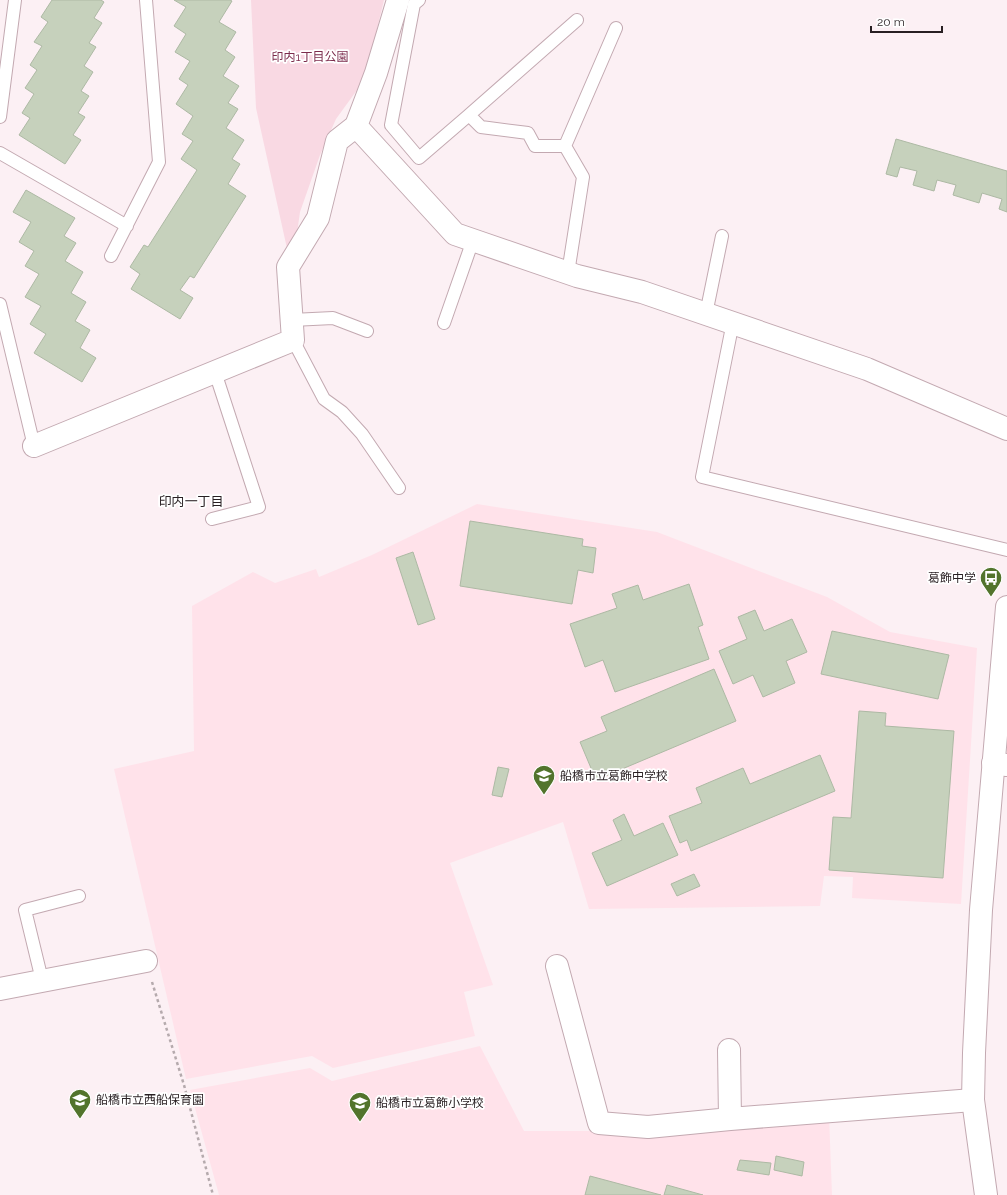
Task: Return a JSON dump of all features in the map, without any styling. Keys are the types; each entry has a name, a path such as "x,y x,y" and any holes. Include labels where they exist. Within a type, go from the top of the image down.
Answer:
{"street":[{"path":"34,446 215,372 293,330 288,267 318,218 337,141 356,126 376,73 398,0"},
{"path":"356,126 455,234 568,273 642,292 867,369 1007,429"},
{"path":"986,1195 973,1100 981,910 1000,764 1007,607"},
{"path":"0,989 146,961"},
{"path":"557,966 599,1123 648,1127 973,1100"},
{"path":"729,1050 730,1119"}],"lane":[{"path":"0,117 15,0"},
{"path":"112,256 159,162 146,0"},
{"path":"419,0 414,4 391,125 419,158 577,20"},
{"path":"565,146 616,28"},
{"path":"469,114 481,127 528,133 535,146 565,146"},
{"path":"565,146 583,177 568,273"},
{"path":"0,153 127,226"},
{"path":"706,314 722,236"},
{"path":"444,322 473,240"},
{"path":"0,304 34,446"},
{"path":"367,331 333,318 293,330 324,399 342,412 362,434 399,488"},
{"path":"733,322 702,477 1007,550"},
{"path":"212,519 259,507 215,372"},
{"path":"42,980 25,910 79,896"}],"path":[{"path":"146,961 184,1085 213,1195"}],"shaded area":[{"name":"船橋市立葛飾中学校","path":"477,504 657,532 827,597 890,632 977,648 961,904 852,898 853,877 824,876 820,906 589,909 563,822 450,863 493,985 464,992 475,1036 333,1068 312,1056 186,1079 114,769 194,751 192,606 253,572 275,583 316,569 319,577 372,555"},
{"name":"船橋市立葛飾小学校","path":"480,1046 524,1131 648,1131 829,1115 832,1195 219,1195 190,1090 310,1068 332,1081"}],"green space":[{"name":"印内1丁目公園","path":"251,0 384,0 365,79 336,119 320,155 300,212 297,233 288,253 256,108"}],"building":[{"path":"52,0 101,0 104,2 94,18 102,23 89,43 96,47 84,66 93,72 81,91 89,96 78,113 85,117 73,135 81,140 65,164 19,135 30,118 22,113 34,94 25,88 37,70 30,65 42,46 34,42 48,22 41,17"},
{"path":"174,0 232,1 219,22 236,32 225,50 235,57 223,76 239,86 228,103 238,109 226,128 244,140 232,159 240,164 228,184 246,196 194,278 190,276 180,290 193,298 180,319 131,289 140,274 130,267 144,245 148,247 197,170 181,159 193,141 182,134 193,116 176,104 188,85 179,79 190,61 175,52 186,34 174,26 186,7"},
{"path":"896,139 1007,171 1007,212 999,209 1002,199 982,193 979,203 953,195 956,185 937,180 934,191 913,185 917,171 900,167 897,177 886,174"},
{"path":"26,190 75,218 64,236 76,243 65,261 83,272 71,293 86,302 75,321 90,330 80,348 96,358 82,382 34,353 46,334 30,324 41,306 25,297 39,274 25,266 34,251 19,242 31,222 13,212"},
{"path":"470,521 583,539 582,546 596,548 593,573 578,570 572,604 460,586"},
{"path":"413,552 435,619 418,625 396,558"},
{"path":"689,584 703,625 698,627 709,659 615,692 603,660 585,667 570,624 617,608 612,594 638,585 643,600"},
{"path":"755,610 764,631 792,619 807,652 786,661 795,683 763,697 753,675 733,684 719,651 747,639 738,617"},
{"path":"832,631 949,655 938,699 821,674"},
{"path":"714,669 736,721 596,780 580,742 607,731 601,717"},
{"path":"859,711 886,713 885,726 954,731 943,878 829,870 833,817 851,818"},
{"path":"820,755 835,791 691,851 687,840 680,843 669,816 702,803 696,788 743,768 750,784"},
{"path":"498,767 509,769 502,797 492,795"},
{"path":"624,814 634,836 663,823 678,855 607,886 592,853 622,840 613,820"},
{"path":"694,874 700,886 677,896 671,884"},
{"path":"776,1156 804,1162 802,1176 774,1170"},
{"path":"740,1160 771,1163 769,1175 737,1170"},
{"path":"590,1176 661,1195 585,1195"},
{"path":"667,1185 703,1195 664,1195"}],"place":[{"name":"葛飾中学","path":"991,598"},
{"name":"船橋市立葛飾中学校","path":"544,796"},
{"name":"船橋市立西船保育園","path":"80,1120"},
{"name":"船橋市立葛飾小学校","path":"360,1122"}],"district":[{"name":"印内一丁目","path":"191,501"}]}
